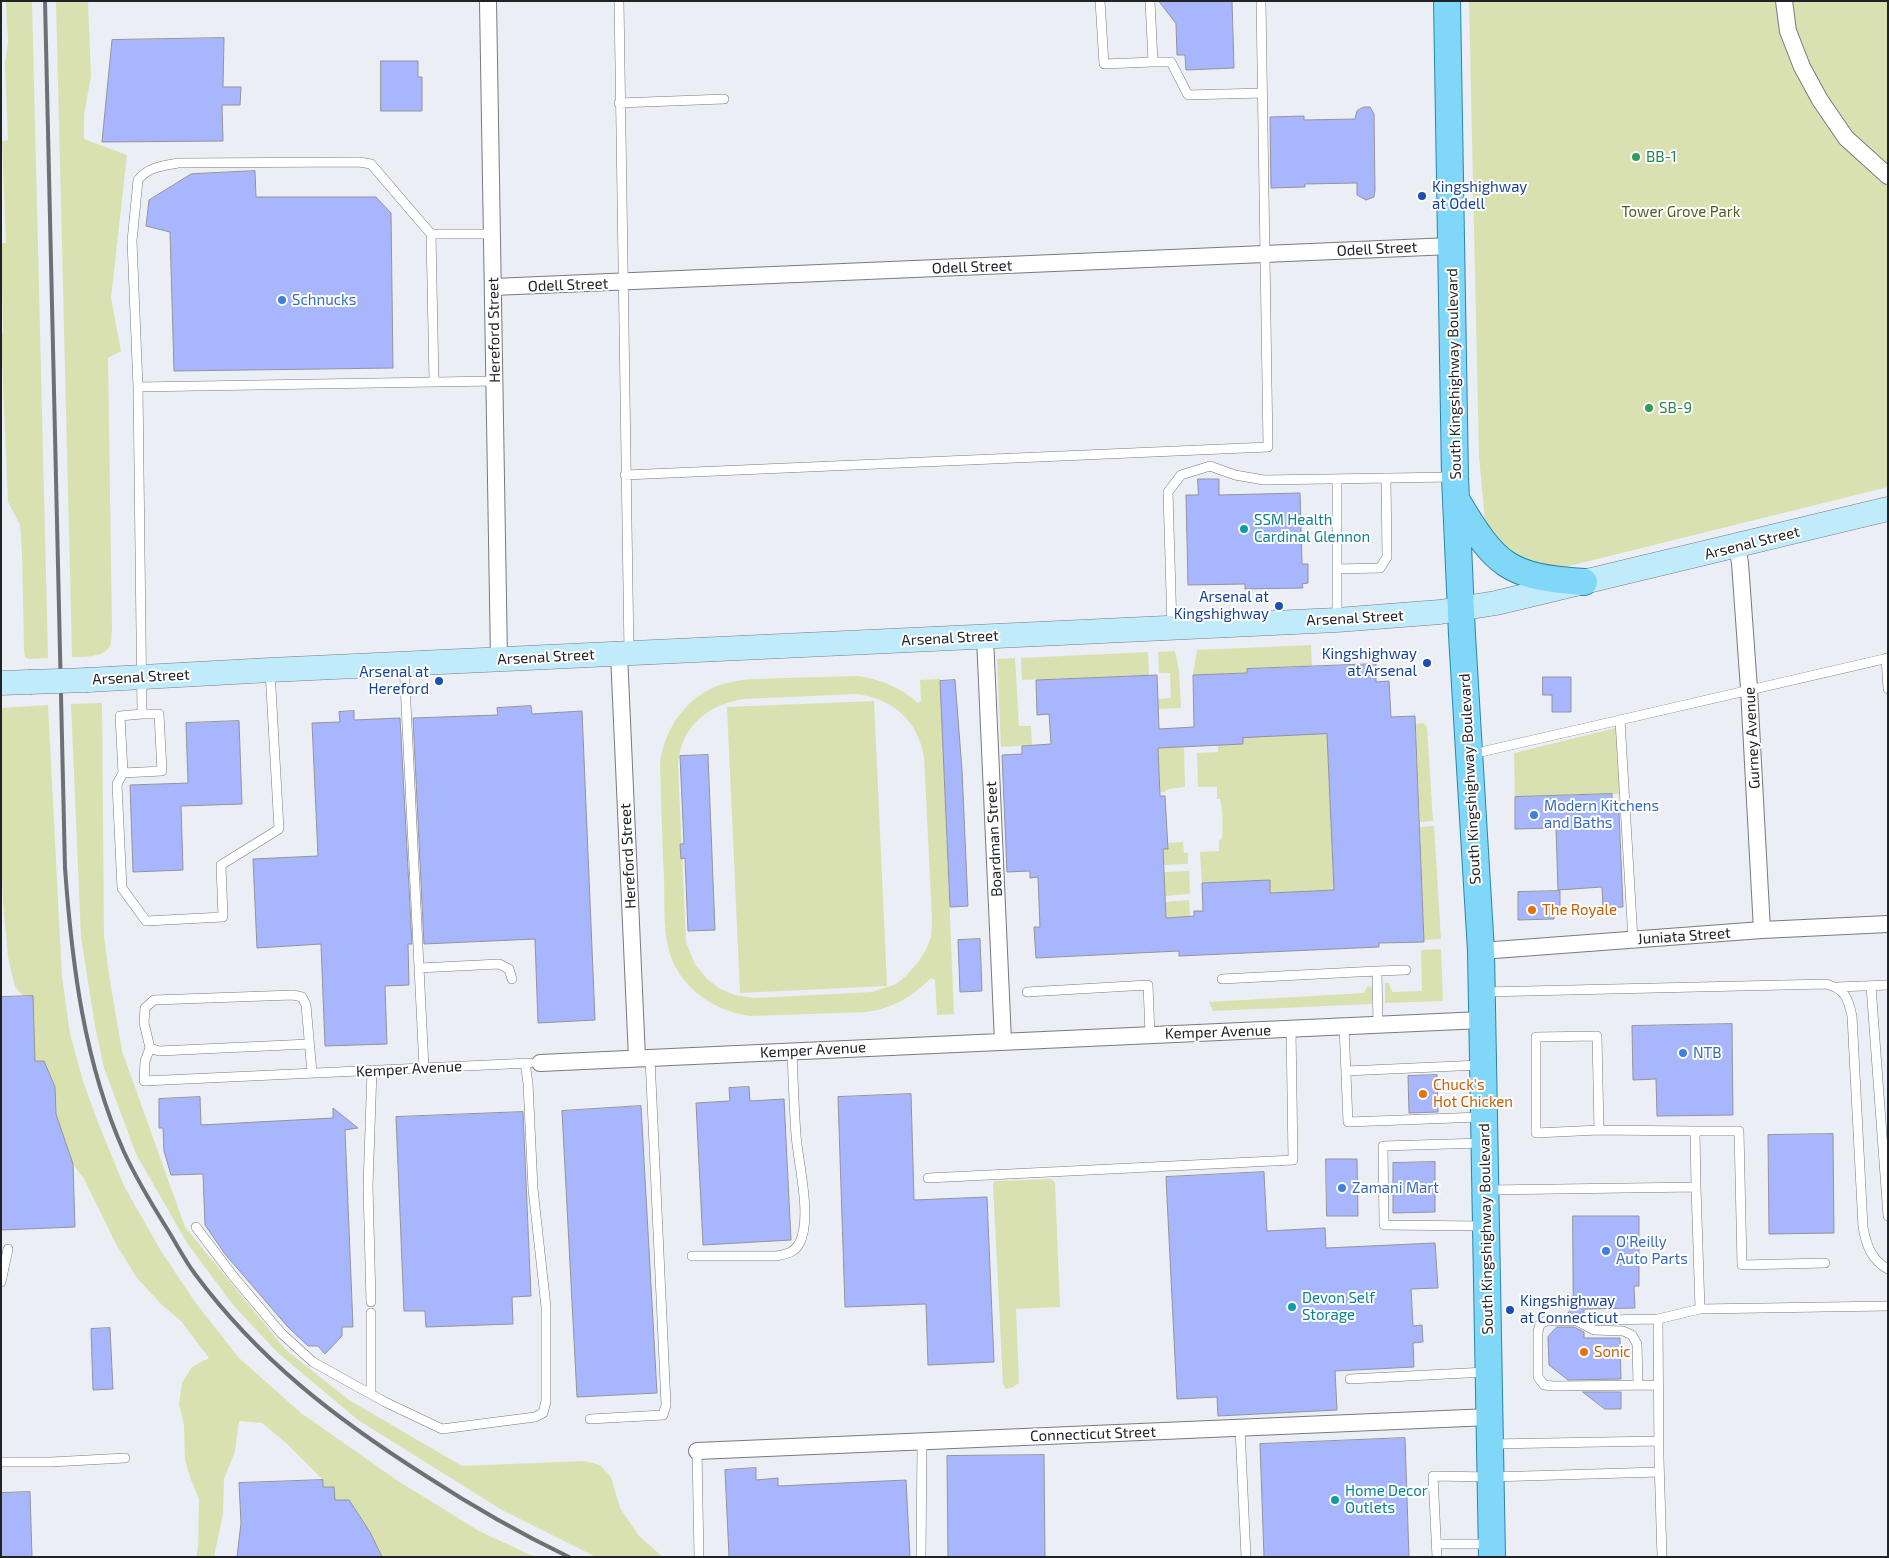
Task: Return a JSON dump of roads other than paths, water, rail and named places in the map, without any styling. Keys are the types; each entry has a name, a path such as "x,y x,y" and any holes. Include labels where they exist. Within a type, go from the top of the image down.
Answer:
{"main road":[{"name":"South Kingshighway Boulevard","path":"1447,1 1456,488 1461,610 1481,951 1492,1550"},
{"path":"1456,488 1482,542 1505,564 1536,578 1584,582"},
{"name":"Arsenal Street","path":"1,683 1337,620 1420,614 1461,610 1496,603 1888,510"}],"street":[{"name":"Hereford Street","path":"488,1 499,659"},
{"path":"1784,1 1788,30 1798,58 1820,100 1846,138 1888,176"},
{"name":"Odell Street","path":"493,287 1452,246"},
{"name":"Gurney Avenue","path":"1737,546 1740,562 1749,689 1762,930"},
{"name":"Boardman Street","path":"984,637 1003,1041"},
{"name":"Hereford Street","path":"624,653 644,1058"},
{"name":"Juniata Street","path":"1481,951 1762,930 1888,924"},
{"name":"Kemper Avenue","path":"532,1063 1482,1020"},
{"name":"Connecticut Street","path":"697,1451 1490,1417"}],"lane":[{"path":"619,1 624,282 624,653"},
{"path":"1100,1 1104,64 1171,62 1188,95 1262,94"},
{"path":"1150,1 1153,62"},
{"path":"625,475 1268,447 1261,1"},
{"path":"620,103 724,99"},
{"path":"142,714 138,387 132,241 138,180 144,172 156,166 178,163 359,162 370,164 432,234 434,382"},
{"path":"432,234 492,234"},
{"path":"138,387 495,381"},
{"path":"1172,628 1168,492 1181,475 1210,466 1235,475 1264,480 1386,478 1456,488"},
{"path":"1337,569 1380,568 1387,557 1386,478"},
{"path":"1337,620 1338,479"},
{"path":"1469,754 1887,658 1888,689"},
{"path":"404,664 424,1068"},
{"path":"123,773 162,770 159,714 120,716 123,773 117,784 122,888 146,921 223,917 221,865 279,829 270,670"},
{"path":"1620,720 1633,940"},
{"path":"419,968 499,964 509,969 512,979"},
{"path":"1222,979 1406,970"},
{"path":"1377,971 1378,1025"},
{"path":"1481,992 1826,984 1837,987 1888,985"},
{"path":"1027,992 1148,985 1150,1034"},
{"path":"1871,986 1888,1216"},
{"path":"1837,987 1848,999 1852,1016 1865,1241 1871,1255 1888,1269"},
{"path":"309,1044 159,1051 150,1048 144,1023 145,1008 154,1000 293,995 302,997 306,1005 312,1073"},
{"path":"1344,1026 1348,1122 1484,1117"},
{"path":"928,1178 1293,1160 1291,1028"},
{"path":"1599,1130 1597,1036 1536,1037 1536,1133 1599,1130 1739,1131 1742,1265 1826,1263"},
{"name":"Kemper Avenue","path":"150,1048 145,1061 144,1081 532,1063"},
{"path":"692,1256 776,1256 795,1250 799,1244 803,1234 804,1206 796,1137 792,1051"},
{"path":"590,1419 663,1415 666,1405 644,1058"},
{"path":"196,1227 233,1276 281,1333 312,1362 442,1429 535,1418 543,1413 546,1401 546,1307 533,1189 528,1091 532,1063"},
{"path":"1346,1071 1483,1065"},
{"path":"371,1302 368,1186 372,1070"},
{"path":"1695,1131 1700,1309"},
{"path":"1484,1143 1383,1146 1384,1225 1486,1226"},
{"path":"1485,1190 1696,1187"},
{"path":"1,1282 8,1249"},
{"path":"1658,1385 1544,1385 1538,1377 1538,1332 1540,1324 1546,1321 1658,1319 1700,1309 1888,1306"},
{"path":"371,1313 371,1394"},
{"path":"1658,1319 1658,1441 1662,1557"},
{"path":"1575,1320 1594,1330 1623,1331 1632,1335 1637,1344 1638,1385"},
{"path":"1350,1379 1489,1371"},
{"path":"1240,1428 1246,1557"},
{"path":"1490,1444 1658,1441"},
{"path":"921,1557 922,1442"},
{"path":"697,1451 699,1557"},
{"path":"1,1462 51,1462 125,1458"},
{"path":"1436,1557 1433,1476 1491,1477 1659,1472"},
{"path":"1436,1544 1492,1550"}],"railway":[{"path":"45,1 65,868 76,977 82,1013 99,1083 110,1118 139,1181 191,1268 245,1334 272,1361 330,1410 443,1487 569,1557"}],"place":[{"name":"BB-1","path":"1636,157"},
{"name":"Kingshighway at Odell","path":"1422,196"},
{"name":"Schnucks","path":"282,300"},
{"name":"SB-9","path":"1649,408"},
{"name":"SSM Health Cardinal Glennon","path":"1244,529"},
{"name":"Arsenal at Kingshighway","path":"1279,606"},
{"name":"Kingshighway at Arsenal","path":"1427,663"},
{"name":"Arsenal at Hereford","path":"439,681"},
{"name":"Modern Kitchens and Baths","path":"1534,815"},
{"name":"The Royale","path":"1532,910"},
{"name":"NTB","path":"1683,1053"},
{"name":"Chuck's Hot Chicken","path":"1423,1094"},
{"name":"Zamani Mart","path":"1342,1188"},
{"name":"O'Reilly Auto Parts","path":"1606,1251"},
{"name":"Devon Self Storage","path":"1292,1307"},
{"name":"Kingshighway at Connecticut","path":"1510,1310"},
{"name":"Sonic","path":"1584,1352"},
{"name":"Home Decor Outlets","path":"1335,1500"}],"park label":[{"name":"Tower Grove Park","path":"1681,212"}]}
